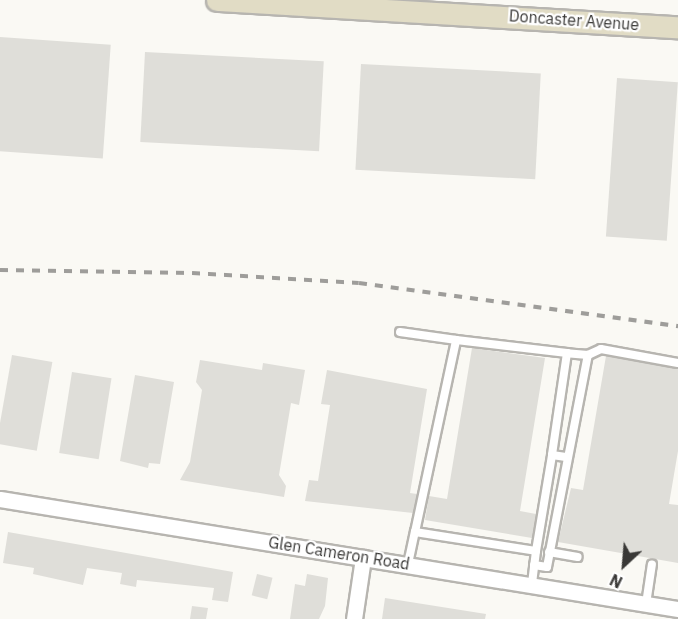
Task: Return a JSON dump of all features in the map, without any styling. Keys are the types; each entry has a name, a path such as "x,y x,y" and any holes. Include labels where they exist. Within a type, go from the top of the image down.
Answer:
{"street":[{"name":"Doncaster Avenue","path":"218,0 678,27"},
{"name":"Glen Cameron Road","path":"0,499 678,609"},
{"path":"354,619 363,558"}],"lane":[{"path":"400,332 588,355 601,349 678,363"},
{"path":"408,564 456,340"},
{"path":"532,585 567,353"},
{"path":"534,565 547,567 566,458 588,355"},
{"path":"552,455 566,458"},
{"path":"416,532 536,551"},
{"path":"549,552 578,557"},
{"path":"646,604 652,564"}],"building":[{"path":"0,37 111,45 103,158 0,151"},
{"path":"145,52 324,61 319,151 140,142"},
{"path":"361,64 541,73 535,179 355,170"},
{"path":"617,78 678,82 667,241 606,237"},
{"path":"472,348 545,358 520,511 536,514 532,538 425,520 429,496 447,499"},
{"path":"12,355 52,362 37,451 0,444 0,423"},
{"path":"606,356 678,369 678,451 669,504 678,505 678,563 558,542 571,488 583,490"},
{"path":"200,360 262,370 263,363 305,370 299,405 291,403 279,475 286,486 284,497 180,480 190,462 202,390 196,382"},
{"path":"327,370 427,389 410,493 417,494 413,513 305,501 309,480 318,481 330,405 321,404"},
{"path":"72,372 112,378 99,459 59,453"},
{"path":"135,375 174,382 160,464 149,463 148,468 120,461"},
{"path":"8,532 233,572 228,602 212,600 214,588 137,580 136,587 120,584 122,573 87,568 83,585 33,574 34,568 3,563"},
{"path":"257,574 273,578 267,599 252,595"},
{"path":"307,574 328,578 325,606 319,619 290,619 295,584 305,586"},
{"path":"385,598 486,614 485,619 382,619"},
{"path":"192,606 208,608 206,619 190,619"}],"railway":[{"path":"0,270 192,273 359,283 678,326"}]}
